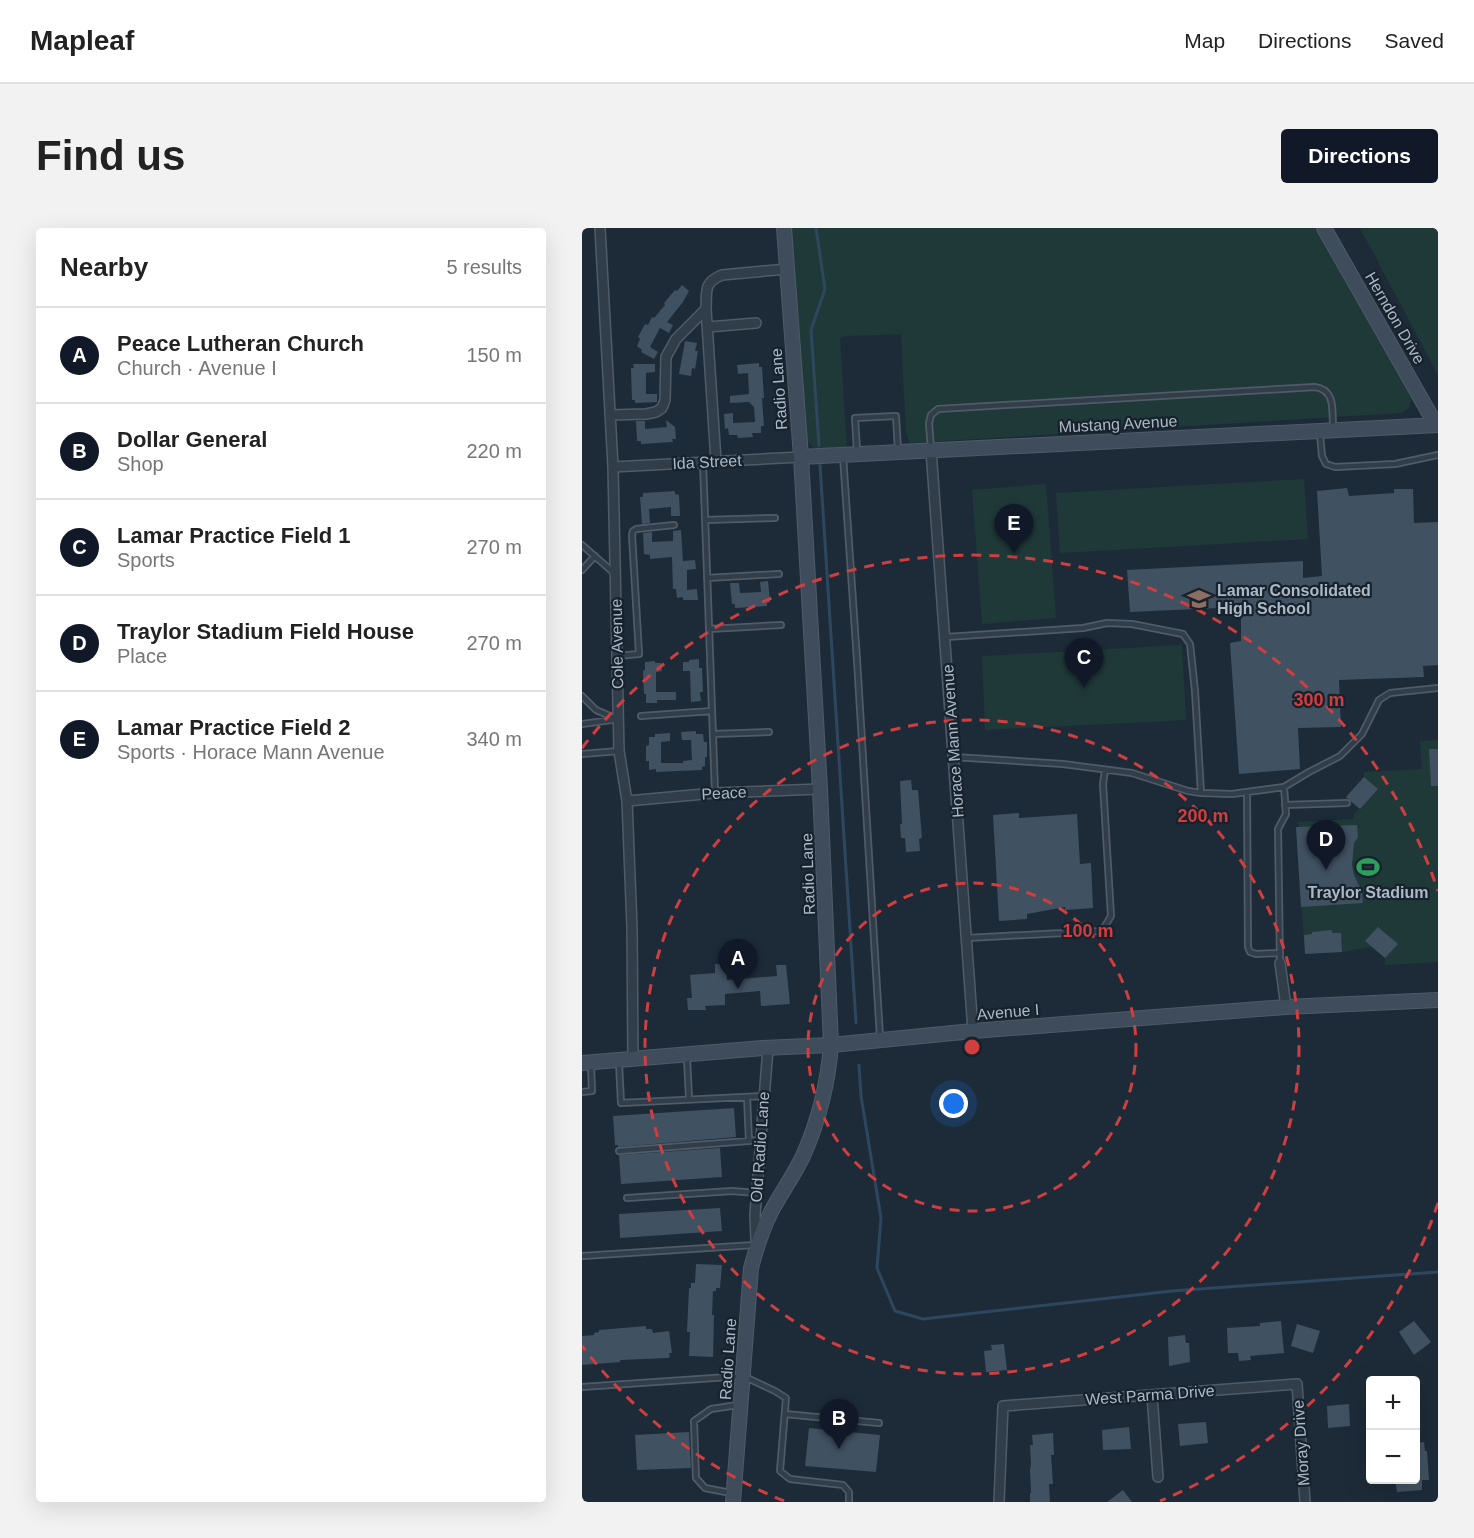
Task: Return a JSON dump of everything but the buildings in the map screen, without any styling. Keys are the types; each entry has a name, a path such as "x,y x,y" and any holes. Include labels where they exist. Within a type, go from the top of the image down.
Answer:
{"street":[{"name":"Cole Avenue","path":"600,228 614,467 620,751 627,801 632,927 633,1059"},
{"name":"Radio Lane","path":"734,1498 750,1281 757,1245 809,1141 825,1092 831,1044 820,789 801,457 784,228"},
{"name":"Herndon Drive","path":"1324,228 1437,425"},
{"path":"716,461 706,309 707,285 712,279 722,275 788,269"},
{"path":"610,416 646,414 662,408 665,400 666,357 676,339 706,309"},
{"path":"708,327 756,323"},
{"name":"Mustang Avenue","path":"801,457 1437,425"},
{"name":"Horace Mann Avenue","path":"931,450 973,1031"},
{"name":"Ida Street","path":"614,467 801,457"},
{"name":"Peace","path":"627,801 715,793 820,789"},
{"path":"1280,958 1286,1007"},
{"name":"Avenue I","path":"586,1063 1286,1007 1438,1000"},
{"name":"Old Radio Lane","path":"757,1245 755,1215 768,1048"},
{"name":"West Parma Drive","path":"999,1502 1003,1406 1297,1384"},
{"name":"Moray Drive","path":"1297,1384 1305,1502"},
{"path":"1152,1395 1158,1477"}],"lane":[{"path":"931,450 929,423 931,415 938,409 1315,387 1322,388 1328,393 1331,403 1322,456 1326,464 1335,467 1395,464 1438,455"},
{"path":"858,454 855,418 896,416 898,452"},
{"path":"842,454 856,638 880,1040"},
{"path":"704,462 715,793"},
{"path":"705,520 775,518"},
{"path":"618,656 639,654 633,531 674,525"},
{"path":"582,545 616,574"},
{"path":"582,570 595,556"},
{"path":"708,578 779,574"},
{"path":"946,638 1083,628 1107,623 1132,624 1183,634 1190,644 1201,794"},
{"path":"709,629 782,625"},
{"path":"954,757 1064,764 1132,773 1201,794 1232,794 1284,787 1340,756 1362,734 1379,700 1390,693 1438,688"},
{"path":"582,696 597,710 619,719"},
{"path":"641,716 712,711"},
{"path":"582,724 619,719"},
{"path":"713,734 769,732"},
{"path":"582,754 620,751"},
{"path":"967,938 1102,931 1111,916 1103,784 1105,770"},
{"path":"1247,792 1248,947 1250,952 1280,958 1278,829 1286,814 1284,787"},
{"path":"1285,805 1347,803"},
{"path":"687,1055 689,1099"},
{"path":"618,1060 621,1103 764,1096"},
{"path":"582,1092 592,1091 586,1063"},
{"path":"747,1096 749,1141"},
{"path":"619,1151 761,1140"},
{"path":"627,1198 732,1191 757,1193"},
{"path":"582,1256 757,1245"},
{"path":"582,1387 743,1377 786,1398 780,1471 789,1479 843,1485 849,1492 849,1502"},
{"path":"734,1498 705,1488 696,1478 694,1421 711,1408 741,1404"},
{"path":"785,1414 879,1423"}],"green space":[{"path":"790,228 1315,228 1411,398 1409,408 1401,413 910,443 906,433 901,334 845,336 840,338 847,449 817,449 804,436"},
{"path":"1360,228 1438,228 1438,375"},
{"path":"1304,479 1308,539 1060,553 1056,493"},
{"path":"1046,484 1056,618 982,624 972,490"},
{"path":"1182,645 1186,720 985,730 982,656"},
{"name":"Traylor Stadium","path":"1438,740 1438,962 1385,965 1385,958 1372,947 1342,952 1305,954 1296,827 1299,827 1298,822 1354,819 1354,814 1359,809 1346,797 1364,777 1364,772 1422,769 1420,741"}],"waterway":[{"path":"816,228 825,289 811,330 819,445"},
{"path":"820,465 856,1023"},
{"path":"859,1065 861,1096 881,1218 877,1268 895,1311 923,1319 1172,1291 1438,1272"}],"place":[{"name":"Lamar Practice Field 2","path":"1014,554"},
{"name":"Lamar Consolidated High School","path":"1199,599"},
{"name":"Lamar Practice Field 1","path":"1084,688"},
{"name":"Traylor Stadium","path":"1368,867"},
{"name":"Traylor Stadium Field House","path":"1326,870"},
{"name":"Peace Lutheran Church","path":"738,989"},
{"name":"Dollar General","path":"839,1449"}]}
